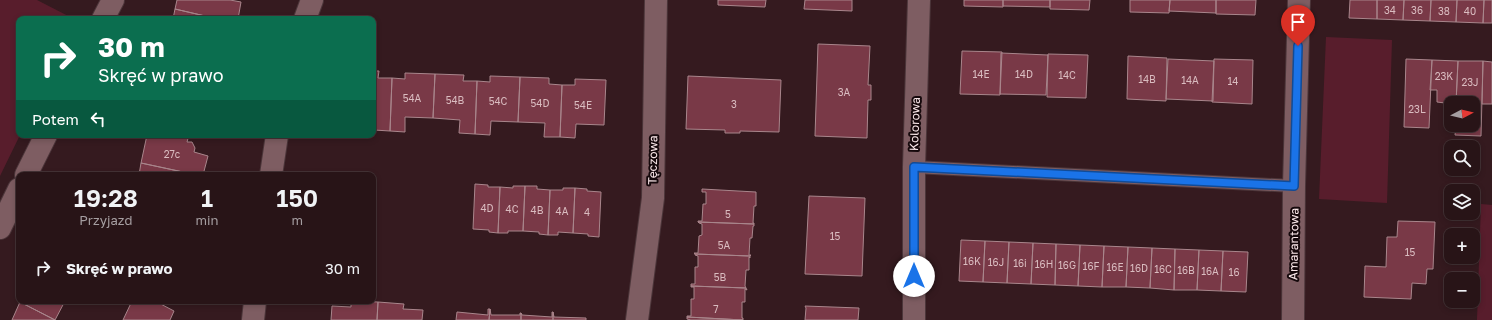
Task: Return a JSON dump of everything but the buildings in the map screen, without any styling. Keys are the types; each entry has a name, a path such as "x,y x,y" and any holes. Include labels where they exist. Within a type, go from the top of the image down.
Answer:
{"street":[{"path":"105,16 113,0"},
{"path":"306,16 312,0"},
{"name":"Tęczowa","path":"637,320 653,198 656,0"},
{"name":"Kolorowa","path":"914,320 914,167 919,0"},
{"name":"Amarantowa","path":"1293,320 1294,186 1299,0"},
{"path":"28,172 44,138"},
{"path":"271,172 277,138"},
{"path":"0,228 16,195"},
{"path":"253,320 255,304"}],"lane":[{"path":"914,167 1294,186"}],"shaded area":[{"path":"0,0 37,0 68,16 16,16 16,138 19,138 0,176"},
{"path":"1326,37 1392,40 1387,203 1319,199"},
{"path":"1481,204 1492,205 1492,320 1477,320 1477,308 1480,308 1480,272 1479,272"}],"route":[{"path":"914,276 914,167 1294,186 1298,46"}]}
